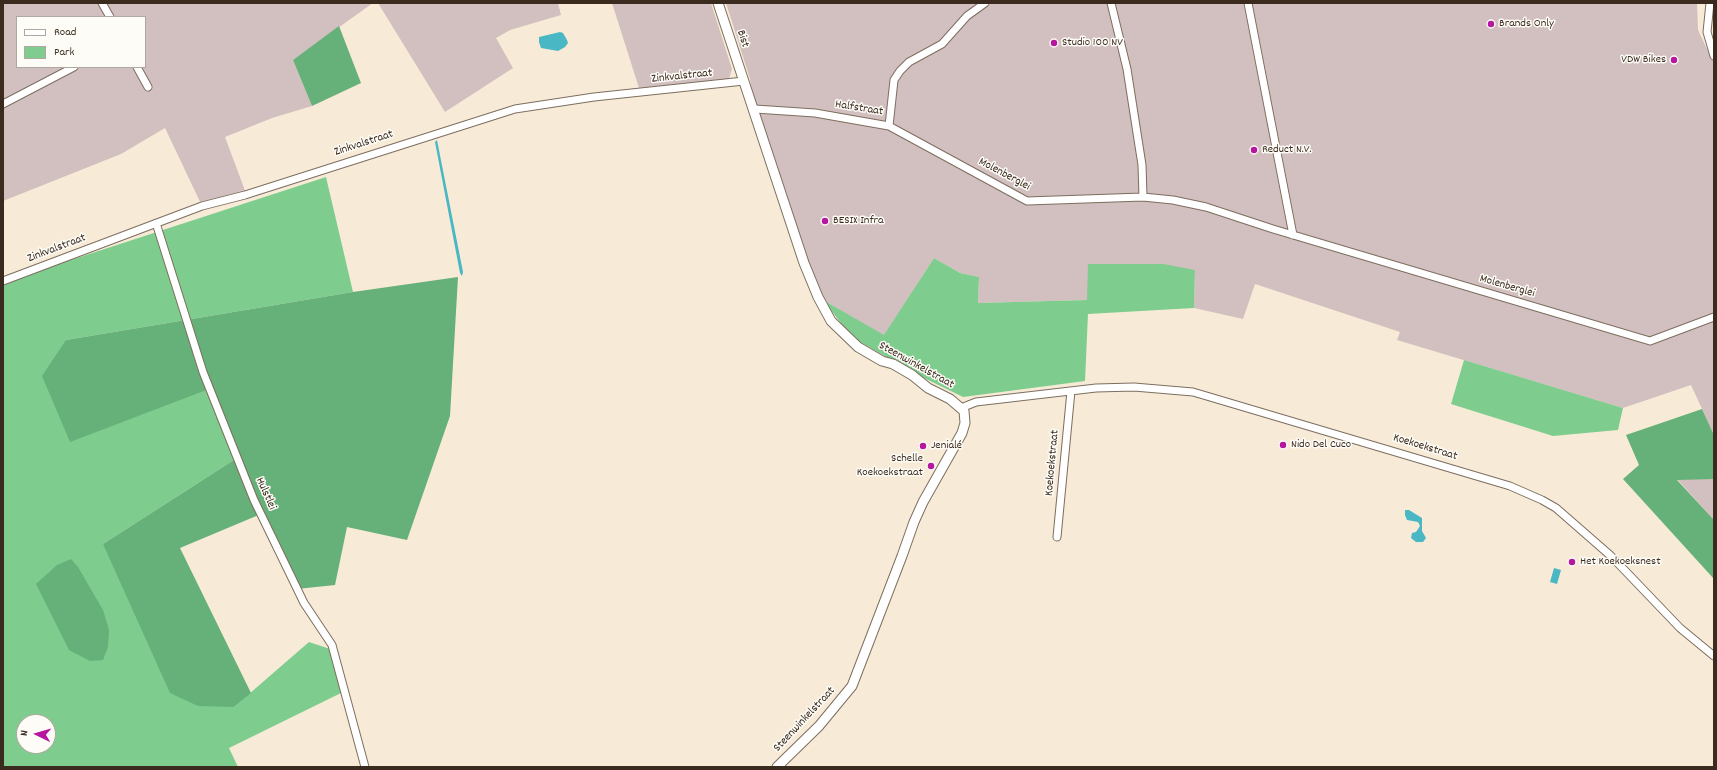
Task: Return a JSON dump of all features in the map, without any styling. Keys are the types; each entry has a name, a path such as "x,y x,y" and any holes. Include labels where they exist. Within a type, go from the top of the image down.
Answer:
{"street":[{"path":"102,3 109,16"},
{"name":"Bist","path":"718,3 744,81"},
{"name":"Halfstraat","path":"755,109 815,114 889,126 894,80 900,71 909,62 942,44 967,16 985,3"},
{"path":"1111,3 1127,69 1142,165 1143,197"},
{"path":"1248,3 1293,235"},
{"path":"1710,3 1708,32 1714,56"},
{"path":"3,104 72,68"},
{"path":"138,68 148,87"},
{"name":"Steenwinkelstraat","path":"744,81 755,109 804,263 818,297 831,321 858,347 882,361 893,364 912,375 928,388 950,399 964,411 965,423 962,433 917,515 852,686 819,726 777,767"},
{"name":"Zinkvalstraat","path":"3,281 202,206 244,195 514,109 594,97 744,81"},
{"name":"Molenberglei","path":"889,126 1027,201 1143,197 1173,200 1206,207 1293,235 1650,341 1714,317"},
{"name":"Hulstlei","path":"156,223 203,372 254,500 304,603 332,645 365,767"},
{"name":"Koekoekstraat","path":"961,408 976,402 1071,391 1134,387 1193,392 1399,452 1528,493 1556,508 1577,526 1611,556 1672,620 1714,656"},
{"name":"Koekoekstraat","path":"1057,537 1071,391"}],"shaded area":[{"path":"3,3 373,3 293,60 312,106 272,118 225,137 247,196 202,206 165,128 121,154 3,201"},
{"path":"378,3 558,3 561,15 510,30 496,38 513,68 445,112"},
{"path":"612,3 711,3 732,69 729,79 639,88"},
{"path":"726,3 1697,3 1698,30 1714,64 1714,435 1691,385 1623,408 1397,340 1400,332 1255,284 1243,319 1194,308 1195,270 1087,300 978,303 979,277 960,273 934,258 884,336 818,297 755,109 750,79"},
{"path":"1677,479 1714,479 1714,520"}],"green space":[{"path":"339,26 361,83 312,106 293,60"},
{"path":"326,177 353,292 66,340 209,389 237,458 103,544 234,707 309,642 330,649 341,693 229,748 238,767 3,767 3,282"},
{"path":"934,258 960,273 979,277 978,303 1087,300 1088,264 1163,264 1195,270 1194,308 1088,314 1085,381 963,397 922,377 860,342 844,327 823,300 884,335"},
{"path":"458,277 450,416 407,540 347,527 335,585 297,589 261,514 180,548 251,693 234,707 198,706 170,693 103,544 237,458 209,389 70,442 42,376 66,340 353,292"},
{"path":"1464,360 1623,408 1618,430 1553,436 1451,404"},
{"path":"1702,409 1714,435 1714,479 1677,480 1714,520 1714,579 1623,479 1639,465 1626,435"},
{"path":"71,559 78,567 103,610 109,630 108,647 103,660 90,661 69,650 36,584 57,565"}],"water":[{"path":"560,32 563,33 568,43 565,47 558,51 541,48 539,37"},
{"path":"437,140 463,272 462,276 460,273 435,142"},
{"path":"1405,510 1409,510 1422,518 1422,531 1426,538 1423,542 1416,542 1411,538 1412,533 1416,532 1420,526 1418,522 1407,520"},
{"path":"1554,568 1561,570 1557,584 1550,582"}],"place":[{"name":"Brands Only","path":"1491,24"},
{"name":"Studio 100 NV","path":"1054,43"},
{"name":"VDW Bikes","path":"1674,60"},
{"name":"Reduct N.V.","path":"1254,150"},
{"name":"BESIX Infra","path":"825,221"},
{"name":"Nido Del Cuco","path":"1283,445"},
{"name":"Jenialé","path":"923,446"},
{"name":"Schelle Koekoekstraat","path":"931,466"},
{"name":"Het Koekoeksnest","path":"1572,562"}]}
